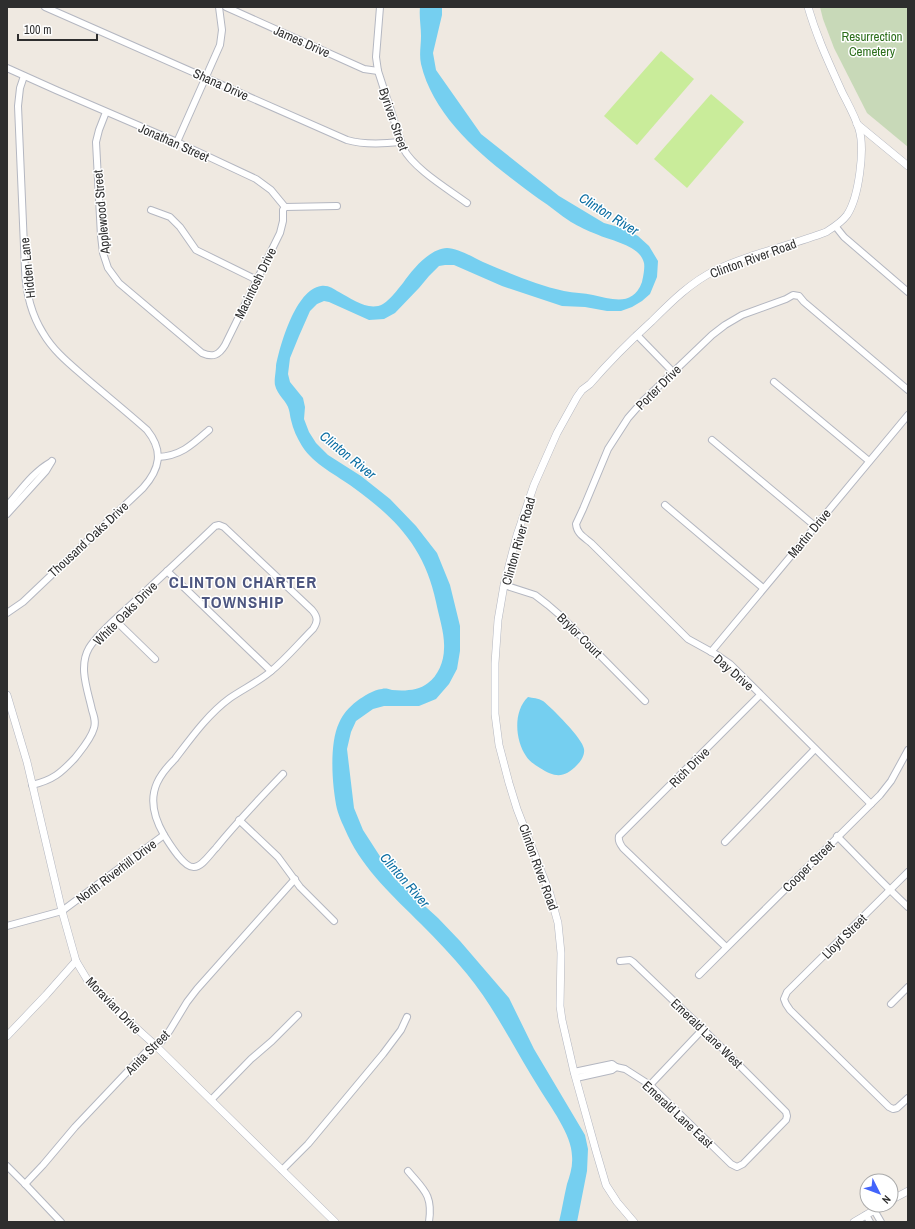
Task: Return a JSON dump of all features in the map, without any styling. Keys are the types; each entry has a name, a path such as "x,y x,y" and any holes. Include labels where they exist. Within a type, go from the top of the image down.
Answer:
{"street":[{"name":"Shana Drive","path":"45,7 347,140 376,144 400,142"},
{"path":"177,142 222,38 222,20 219,7"},
{"name":"James Drive","path":"226,7 364,68 378,72"},
{"name":"Byriver Street","path":"380,7 376,57 378,72 400,142 408,157 418,167 468,203"},
{"name":"Clinton River Road","path":"634,1222 617,1202 606,1185 575,1075 562,1020 560,1006 561,953 558,923 550,894 515,803 501,756 496,730 494,688 496,637 500,604 517,535 534,485 557,433 582,390 590,384 675,298 706,275 770,250 814,237 836,226 847,215 852,206 857,190 861,146 860,136 857,124 818,41 808,7"},
{"name":"Jonathan Street","path":"7,68 177,142 262,183 271,190 285,207"},
{"name":"Hidden Lane","path":"24,76 19,96 18,127 25,270 29,300 40,329 51,346 69,364 147,430 156,444 158,457"},
{"name":"Applewood Street","path":"106,112 97,137 96,149 101,236 103,253 108,268 119,283 130,293 202,353 209,356 216,355"},
{"path":"857,124 908,166"},
{"path":"285,207 337,206"},
{"name":"Macintosh Drive","path":"216,355 225,345 280,233 283,210 285,207"},
{"path":"151,210 164,214 174,221 196,250 257,280"},
{"path":"836,226 844,237 908,292"},
{"name":"Porter Drive","path":"576,528 576,524 605,456 628,418 638,406 712,335 742,315 793,295 799,296 804,302 908,390"},
{"path":"637,335 673,372"},
{"path":"774,382 869,461"},
{"name":"Martin Drive","path":"711,652 908,415"},
{"path":"158,457 177,454 198,440 209,430"},
{"path":"712,440 815,526"},
{"name":"Thousand Oaks Drive","path":"7,612 23,602 143,488 154,473 157,466 158,457"},
{"path":"7,514 16,500 30,484"},
{"path":"7,506 16,500"},
{"path":"665,505 763,588"},
{"name":"White Oaks Drive","path":"32,785 48,781 61,773 79,753 92,735 95,719 84,675 85,658 92,644 115,620 215,526 221,525 224,527 315,614 317,620 313,629 271,671"},
{"name":"Day Drive","path":"576,528 581,536 591,543 688,639 730,664 871,804"},
{"path":"164,835 155,818 152,806 157,782 193,736 213,714 230,698 271,671 167,571"},
{"name":"Brylor Court","path":"504,585 535,595 548,604 645,701"},
{"path":"115,620 155,659"},
{"name":"Moravian Drive","path":"7,695 27,762 62,911 76,961 88,981 335,1222"},
{"name":"Rich Drive","path":"726,947 623,848 618,839 619,836 760,695"},
{"path":"725,842 815,750"},
{"name":"Cooper Street","path":"699,974 871,804 891,781 908,750"},
{"name":"North Riverhill Drive","path":"62,911 164,835 186,865 194,867 201,864 283,774"},
{"path":"240,820 278,857 309,897 334,921"},
{"path":"837,836 908,907"},
{"name":"Lloyd Street","path":"908,872 784,996 784,1000 790,1010 886,1105 893,1109 897,1108 908,1098"},
{"name":"Anita Street","path":"26,1184 81,1121 146,1052 161,1042 197,989 295,879"},
{"path":"7,926 62,911"},
{"name":"Emerald Lane West","path":"620,961 630,960 633,962 786,1112 786,1120 743,1164 737,1167"},
{"path":"7,1036 76,961"},
{"path":"891,1004 908,987"},
{"path":"210,1100 298,1015"},
{"path":"282,1170 308,1144 383,1054 401,1030 407,1017"},
{"path":"650,1085 703,1029"},
{"name":"Emerald Lane East","path":"575,1075 612,1070 616,1067 625,1069 650,1085 731,1164 737,1167"},
{"path":"7,1166 61,1222"},
{"path":"408,1171 428,1196 430,1207 429,1222"},
{"path":"899,1196 908,1191"},
{"path":"854,1222 869,1213"},
{"path":"876,1213 881,1222"},
{"path":"866,1215 870,1222"}],"green space":[{"name":"Resurrection Cemetery","path":"820,7 908,7 908,147 867,113 834,48"},
{"path":"661,51 694,79 637,145 604,116"},
{"path":"711,94 744,122 687,188 654,159"}],"water":[{"path":"420,7 442,7 442,15 433,53 436,70 481,134 559,196 604,223 622,228 638,236 649,246 658,261 657,277 650,294 632,307 621,311 562,306 502,286 454,265 439,266 395,313 384,319 369,320 324,301 317,304 310,311 290,358 288,374 290,382 303,398 305,407 304,419 309,432 316,443 328,455 361,476 390,499 416,526 437,553 450,585 460,626 460,651 457,669 449,684 436,699 419,706 384,706 373,709 356,721 351,732 347,749 354,808 363,830 394,878 438,918 509,998 534,1049 585,1135 588,1149 587,1171 577,1222 559,1222 572,1160 571,1148 560,1121 530,1074 496,1015 477,987 444,948 371,872 348,836 339,815 334,789 332,765 336,732 342,717 357,701 375,691 384,689 411,690 420,688 432,680 442,663 444,654 444,637 431,583 425,566 417,551 396,524 383,511 354,488 319,464 307,453 297,437 288,407 276,389 275,383 276,366 285,332 297,307 312,289 321,286 329,287 366,306 378,306 386,302 391,297 422,261 440,249 451,248 460,251 523,278 564,291 621,299 628,298 633,295 638,290 642,282 644,263 637,252 624,244 602,237 574,224 503,172 468,141 452,124 428,85 421,64"},
{"path":"528,697 543,701 566,724 582,744 584,753 582,758 580,762 568,773 554,775 545,771 530,761 522,749 517,726 520,710"}],"district":[{"name":"CLINTON CHARTER TOWNSHIP","path":"243,592"}],"water label":[{"name":"Clinton River","path":"609,214"},
{"name":"Clinton River","path":"348,455"},
{"name":"Clinton River","path":"405,880"}]}
